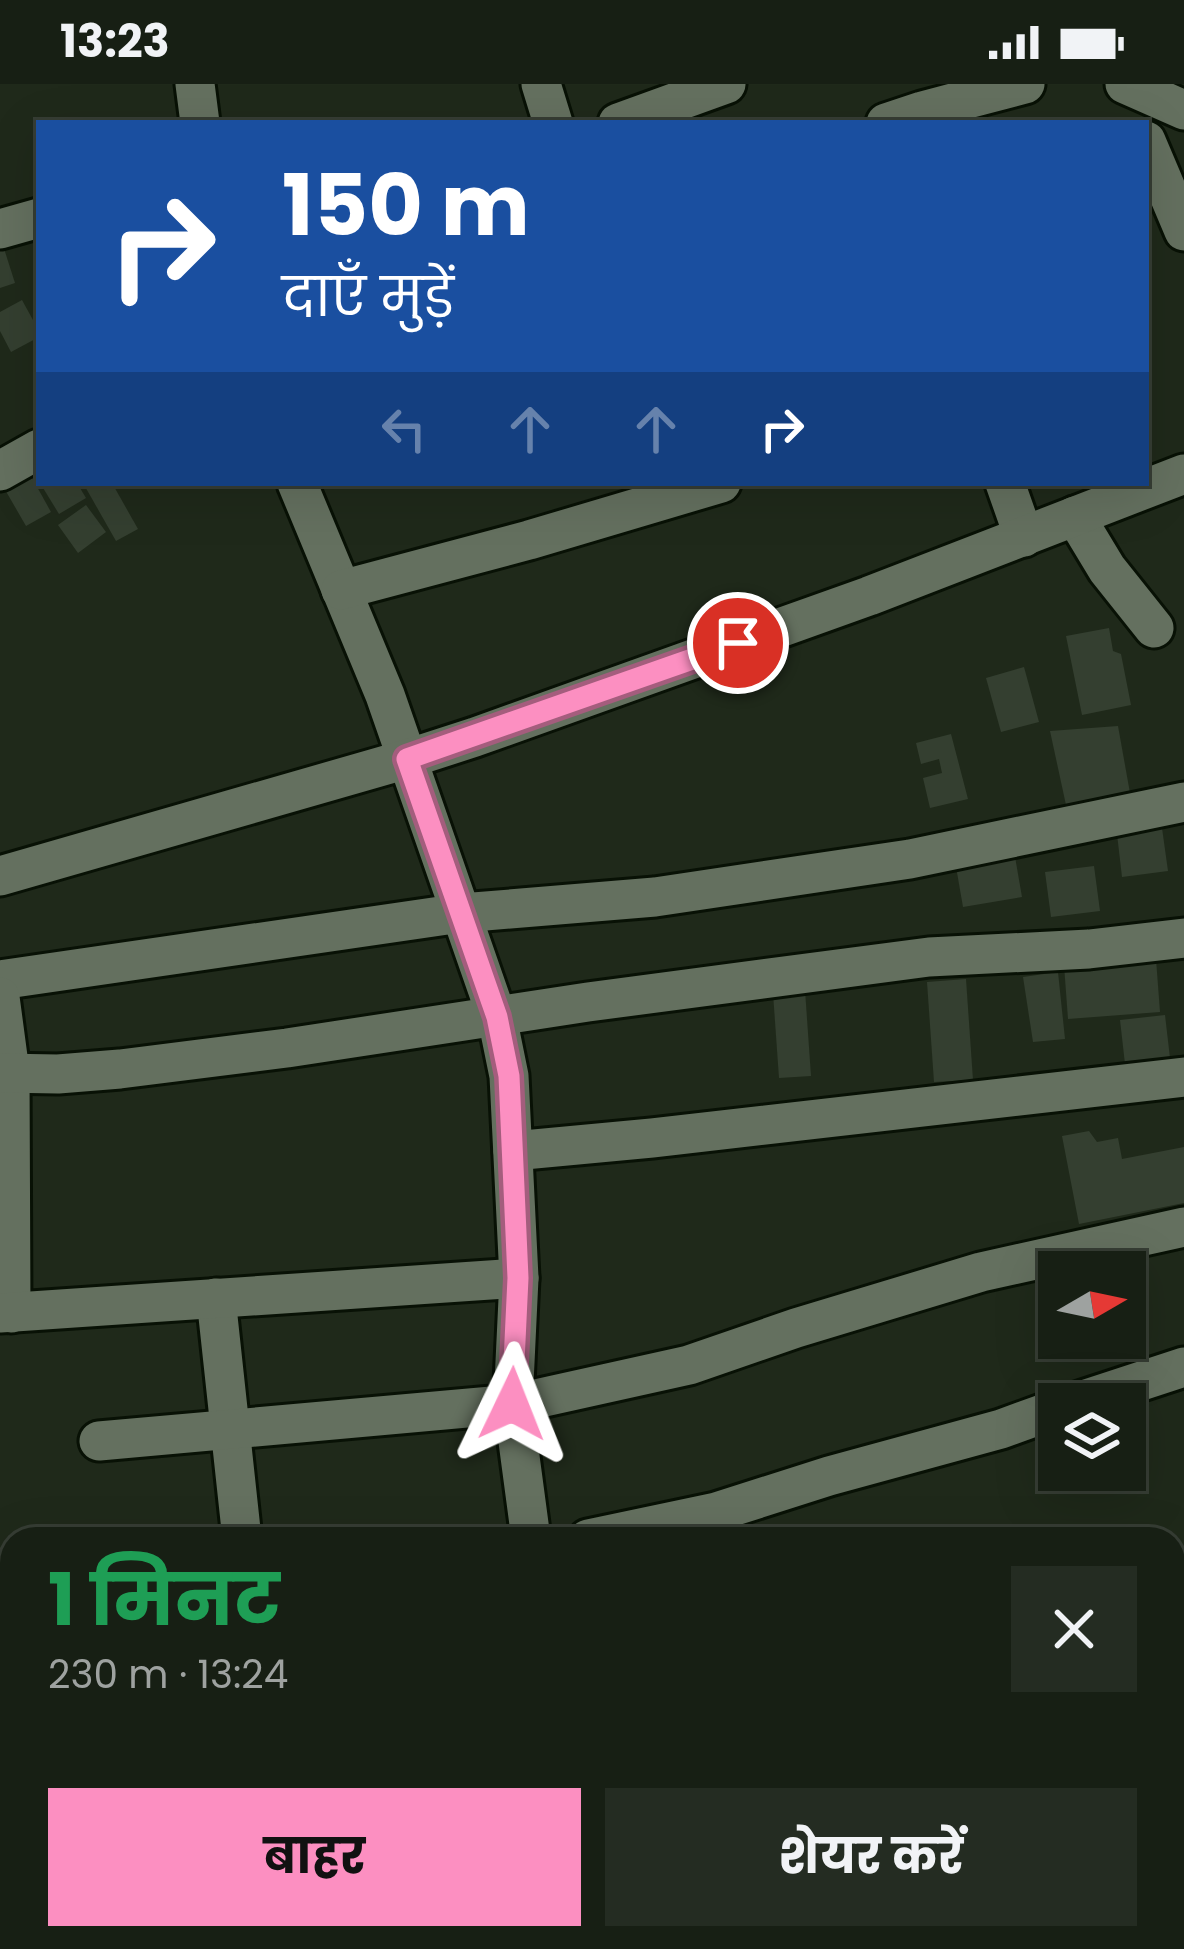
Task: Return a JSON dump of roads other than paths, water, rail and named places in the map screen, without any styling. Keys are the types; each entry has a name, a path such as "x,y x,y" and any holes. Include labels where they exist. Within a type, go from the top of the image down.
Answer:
{"street":[{"path":"195,84 200,120"},
{"path":"541,84 552,120"},
{"path":"626,120 726,84"},
{"path":"898,120 1024,84"},
{"path":"1124,84 1184,110"},
{"path":"1124,84 1137,120"},
{"path":"1149,148 1184,231"},
{"path":"0,229 36,219"},
{"path":"0,471 36,451"},
{"path":"0,876 407,759 869,596 1184,474"},
{"path":"298,486 385,695 497,1017 509,1076 518,1278 512,1404 529,1527"},
{"path":"1006,486 1024,537"},
{"path":"341,590 529,540 675,489"},
{"path":"1075,516 1107,569 1154,628"},
{"path":"0,980 461,913 655,897 910,859 1184,802"},
{"path":"5,1072 120,1069 929,957 1089,949 1184,938"},
{"path":"0,997 5,1072 5,1313 518,1278"},
{"path":"513,1151 1184,1077"},
{"path":"99,1442 512,1404 689,1365 982,1272 1184,1227"},
{"path":"216,1298 241,1527"},
{"path":"1135,1383 1184,1367"},
{"path":"645,1527 716,1512 1038,1416"}]}
